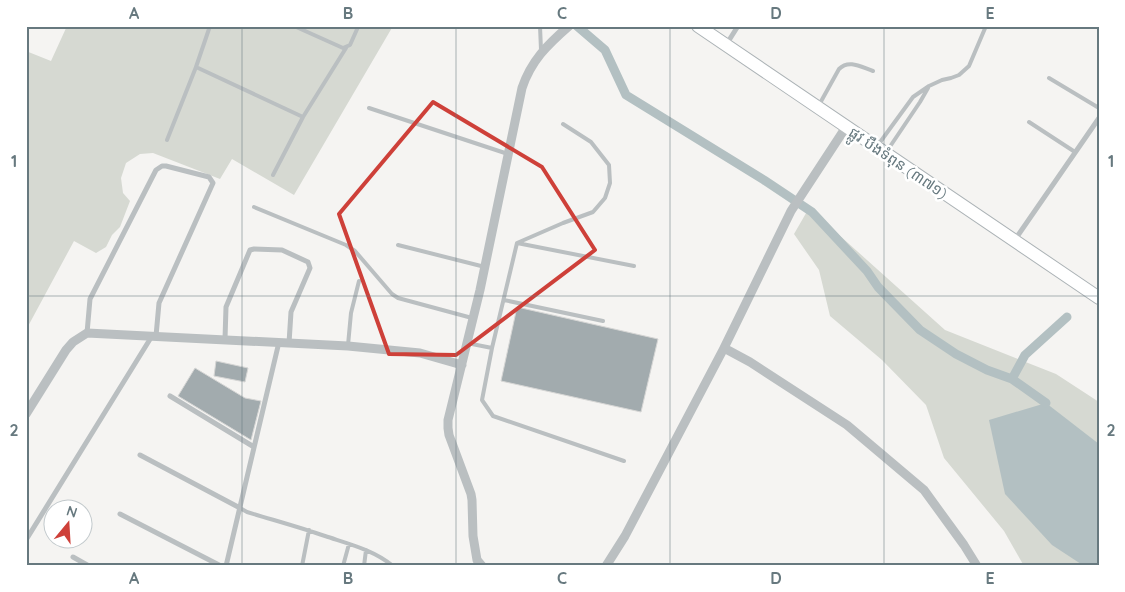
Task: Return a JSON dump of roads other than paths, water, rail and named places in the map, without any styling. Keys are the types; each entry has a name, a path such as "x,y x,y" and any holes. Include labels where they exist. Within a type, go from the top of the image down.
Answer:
{"main road":[{"name":"ផ្លូវ បឹងទំពុន (៣៧១)","path":"698,26 1099,298"}],"street":[{"path":"482,566 477,560 473,536 471,494 449,435 448,420 485,267 525,79 541,52 569,26"},
{"path":"726,46 738,26"},
{"path":"1014,241 1099,118"},
{"path":"606,566 625,536 724,348 791,211 846,127"},
{"path":"26,540 154,336 159,303 213,182 209,177 166,166 156,170 90,299 87,333"},
{"path":"225,339 226,308 250,250 282,250 308,262 310,268 291,312 289,343"},
{"path":"26,414 66,350 73,342 87,333 348,346 420,353 462,365"},
{"path":"226,566 279,342"},
{"path":"724,348 750,362 846,426 924,490 977,566"},
{"path":"170,396 254,447"},
{"path":"140,455 240,508"},
{"path":"120,514 221,566"},
{"path":"73,557 89,566"}],"lane":[{"path":"167,140 210,26"},
{"path":"294,26 346,48"},
{"path":"274,175 303,117 346,48 350,45 358,26"},
{"path":"540,26 541,52"},
{"path":"881,151 914,96 929,86 959,75 969,66 986,26"},
{"path":"817,108 843,65 850,63 873,71"},
{"path":"196,67 303,117"},
{"path":"1049,78 1099,108"},
{"path":"881,151 920,102 929,86"},
{"path":"369,108 508,154"},
{"path":"1029,122 1075,152"},
{"path":"517,243 593,212 604,198 610,183 609,165 591,142 563,124"},
{"path":"254,206 346,245 354,251 392,294 398,298 473,318"},
{"path":"517,243 634,266"},
{"path":"517,243 492,348 482,400 493,416 624,461"},
{"path":"398,245 485,267"},
{"path":"348,346 351,313 359,281"},
{"path":"504,300 603,321"},
{"path":"467,343 492,348"},
{"path":"240,508 246,512 309,530 366,550 386,560 393,566"},
{"path":"302,566 309,530"},
{"path":"343,566 349,544"},
{"path":"364,566 366,550"}],"waterway":[{"path":"577,26 605,50 626,95 764,180 812,212 867,271 878,287 920,330 956,354 987,370 1012,379 1046,403"},
{"path":"1012,379 1025,355 1067,317"}]}
